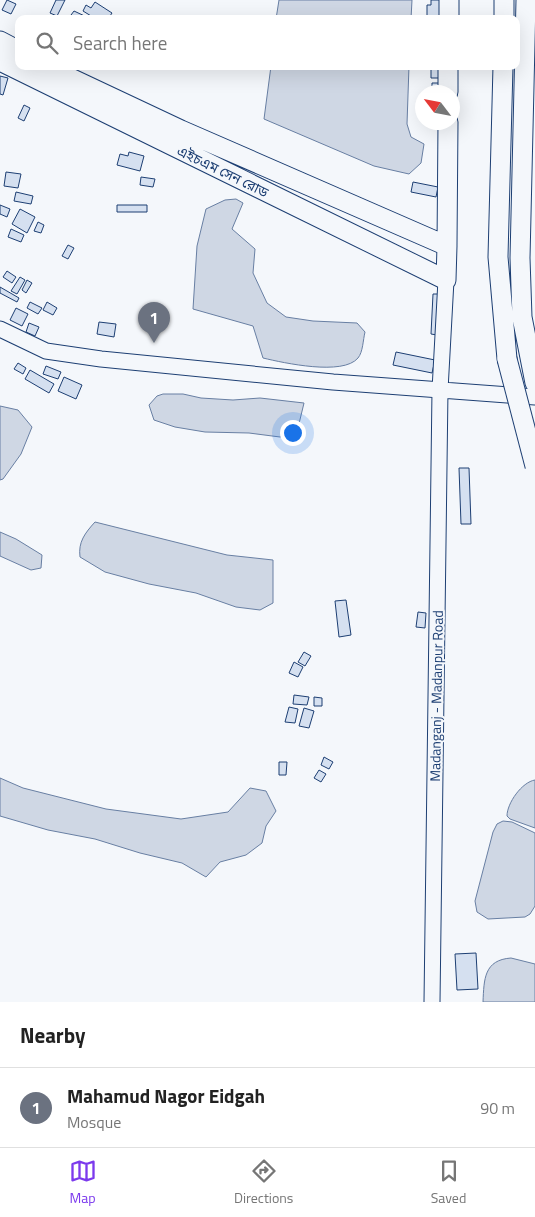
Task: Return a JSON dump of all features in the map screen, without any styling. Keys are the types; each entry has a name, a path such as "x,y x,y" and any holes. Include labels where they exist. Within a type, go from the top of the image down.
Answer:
{"main road":[{"path":"449,0 449,15"},
{"path":"504,0 504,15"},
{"path":"526,0 520,258 522,317 535,383"},
{"path":"0,41 15,50"},
{"name":"এইচএম সেন রোড","path":"0,62 15,69"},
{"name":"এইচএম সেন রোড","path":"16,70 446,280"},
{"name":"এইচএম সেন রোড","path":"54,70 181,130 448,246"},
{"path":"448,70 448,85"},
{"path":"503,70 498,257 507,359 535,466"},
{"path":"446,280 448,246 448,130"}],"street":[{"name":"Madanganj - Madanpur Road","path":"432,1002 440,390 446,280"},
{"path":"0,329 46,351 92,357 333,382 535,397"}],"shaded area":[{"path":"279,0 412,0 411,15 277,15"},
{"path":"270,70 409,70 407,124 411,137 424,144 421,163 409,174 374,166 264,119"},
{"path":"236,199 243,203 232,229 255,249 253,273 267,303 286,317 313,321 357,323 365,332 362,349 358,358 340,366 313,367 263,358 253,326 193,309 197,246 206,209 225,200"},
{"path":"163,394 183,394 201,398 233,400 260,398 304,403 297,432 280,437 249,433 205,432 175,427 154,420 149,405 157,396"},
{"path":"0,406 18,410 32,427 21,454 3,479 0,480"},
{"path":"95,522 227,555 273,560 273,603 260,610 236,607 196,593 149,584 105,572 80,557 80,547 83,538"},
{"path":"0,532 16,539 42,555 41,568 31,570 0,556"},
{"path":"0,778 23,788 106,809 181,819 228,812 250,788 266,791 276,811 266,826 262,843 246,855 220,862 206,877 182,863 140,853 95,839 48,830 0,816"},
{"path":"535,780 535,828 510,819 507,816 512,799 520,789"},
{"path":"503,821 512,822 535,833 535,906 530,914 525,917 488,919 477,912 475,901 493,832 497,824"},
{"path":"511,958 535,964 535,1002 483,1002 487,972 495,962"}],"building":[{"path":"7,0 16,4 11,14 2,10"},
{"path":"56,0 65,0 58,15 50,13"},
{"path":"431,0 447,0 447,15 427,15 427,5 431,5"},
{"path":"95,2 112,13 111,15 90,15 83,11 86,5 91,8"},
{"path":"74,11 82,15 71,15"},
{"path":"431,70 446,70 446,78 431,78"},
{"path":"0,76 8,78 3,95 0,94"},
{"path":"432,83 445,83 445,85 432,85"},
{"path":"24,105 30,108 24,121 18,118"},
{"path":"129,152 144,156 140,171 117,165 120,154 128,156"},
{"path":"6,172 21,174 18,188 4,186"},
{"path":"141,177 155,179 153,187 140,185"},
{"path":"413,182 438,187 436,197 411,192"},
{"path":"16,192 33,196 31,204 14,201"},
{"path":"0,205 10,209 7,217 0,214"},
{"path":"117,205 147,205 147,212 117,212"},
{"path":"20,209 35,217 27,233 12,224"},
{"path":"38,222 44,225 41,233 34,231"},
{"path":"11,229 24,235 21,242 8,237"},
{"path":"68,245 74,248 68,259 62,256"},
{"path":"7,271 16,277 12,283 3,277"},
{"path":"20,277 25,280 17,294 11,291"},
{"path":"27,280 32,283 26,293 22,290"},
{"path":"0,287 19,298 17,302 0,293"},
{"path":"433,294 439,294 437,335 431,334"},
{"path":"30,302 42,308 38,314 27,308"},
{"path":"47,302 57,308 53,315 43,310"},
{"path":"16,308 28,314 22,326 10,320"},
{"path":"99,322 116,324 114,337 97,334"},
{"path":"29,323 39,327 35,336 26,332"},
{"path":"396,352 435,360 432,373 393,365"},
{"path":"18,363 26,368 23,374 14,369"},
{"path":"46,366 61,372 58,379 43,374"},
{"path":"30,370 54,384 49,393 25,379"},
{"path":"64,377 82,385 76,399 58,391"},
{"path":"459,468 469,468 471,524 461,524"},
{"path":"346,600 351,635 339,637 335,601"},
{"path":"418,612 426,613 425,628 416,627"},
{"path":"304,652 311,656 305,666 298,662"},
{"path":"294,662 303,667 298,677 289,673"},
{"path":"294,695 309,697 307,705 293,704"},
{"path":"314,697 322,698 322,706 314,706"},
{"path":"289,707 298,709 295,723 285,722"},
{"path":"304,708 314,711 309,728 299,726"},
{"path":"324,757 333,762 329,769 321,765"},
{"path":"279,762 287,762 286,775 279,775"},
{"path":"319,770 326,774 321,782 314,778"},
{"path":"476,953 478,989 457,990 455,954"}],"place":[{"name":"Mahamud Nagor Eidgah","path":"154,343"}]}
